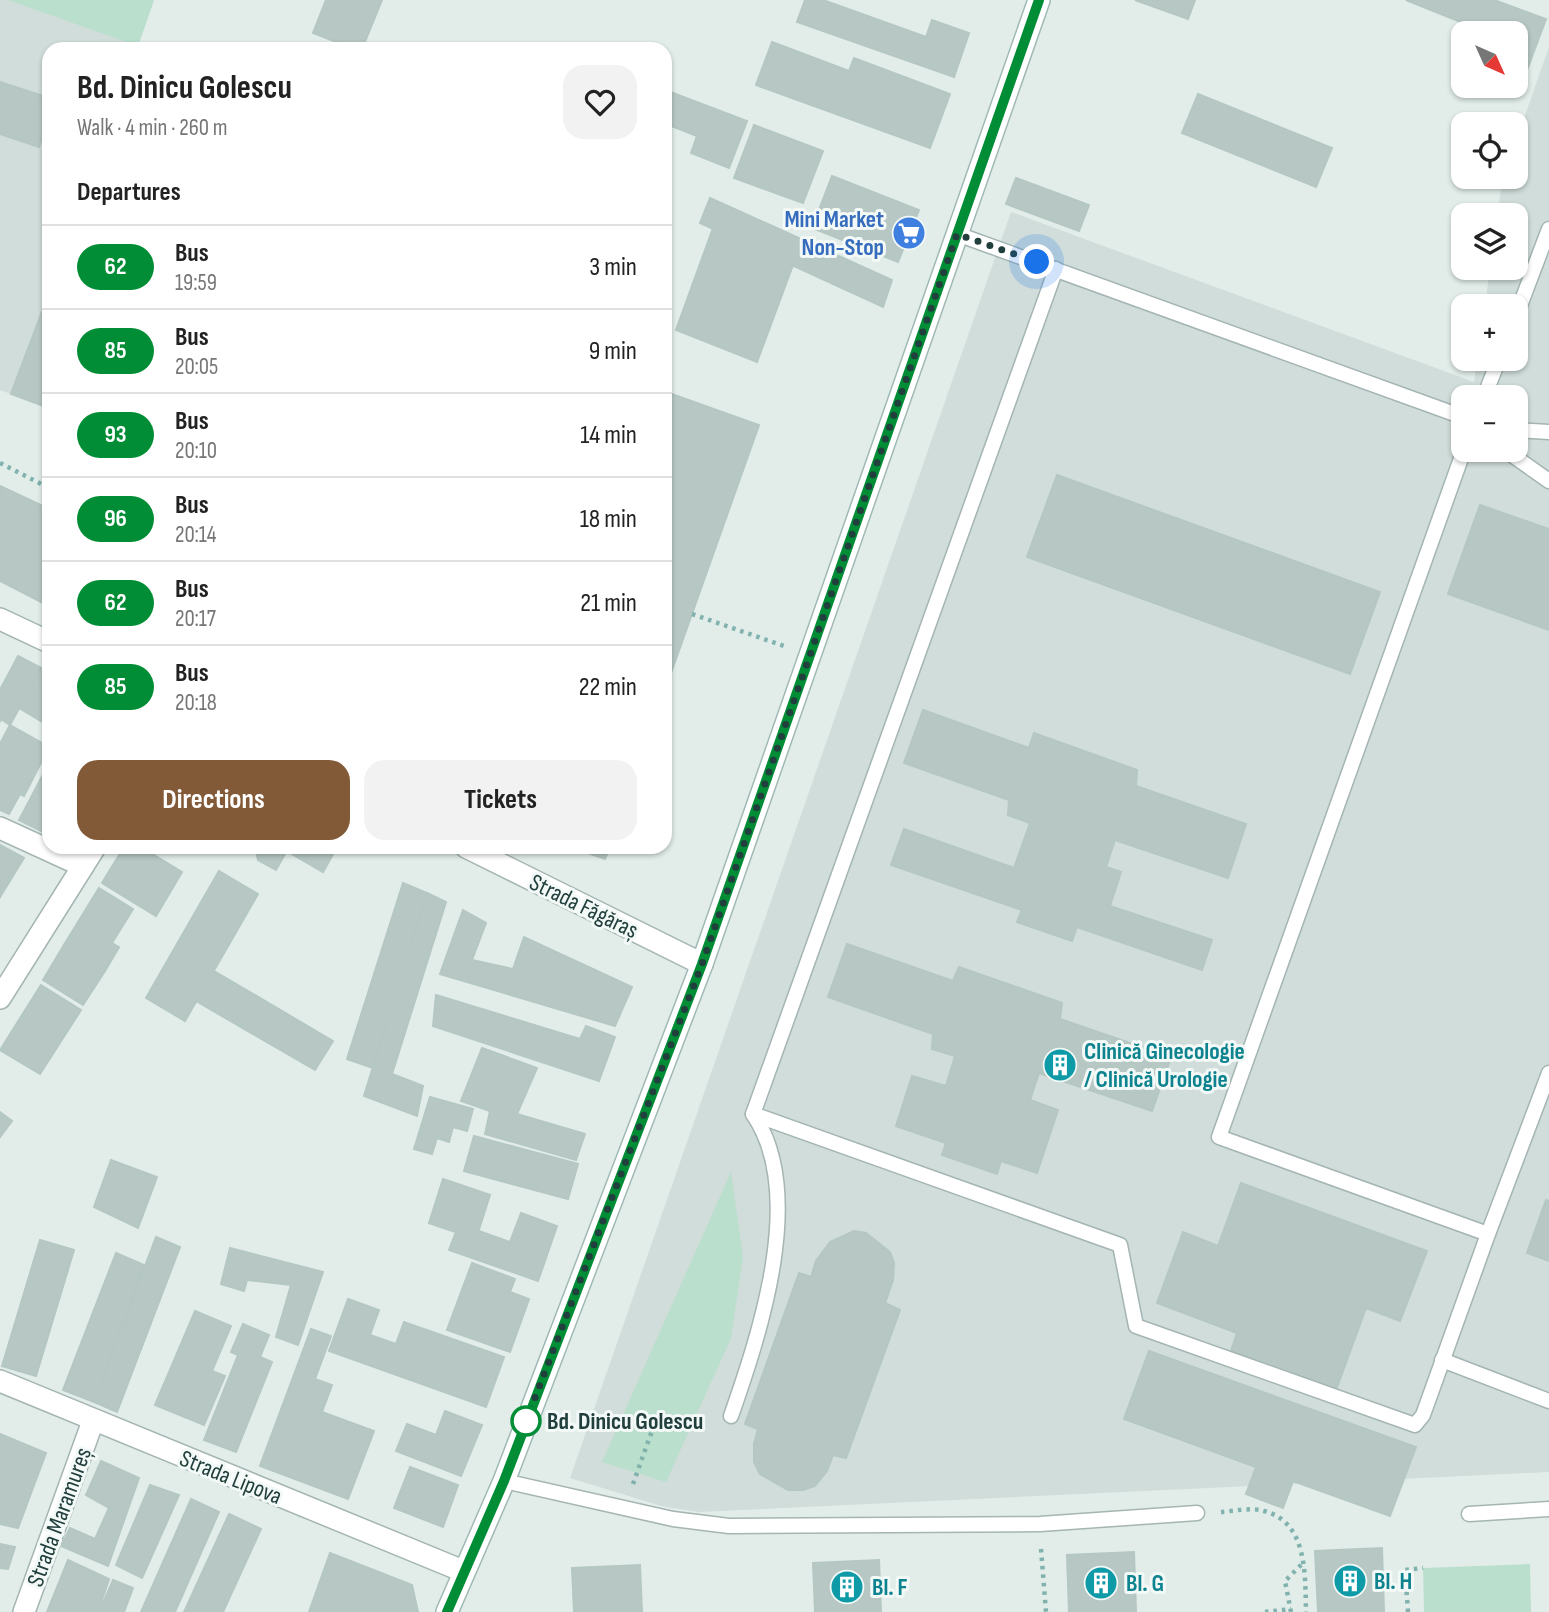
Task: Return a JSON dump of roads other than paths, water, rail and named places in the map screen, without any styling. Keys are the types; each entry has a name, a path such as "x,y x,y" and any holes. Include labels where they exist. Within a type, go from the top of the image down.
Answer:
{"main road":[{"path":"447,1612 504,1481 702,964 1040,0"},
{"path":"0,619 42,639"},
{"path":"0,828 42,847"},
{"path":"57,854 83,866"},
{"path":"0,998 91,854"},
{"name":"Strada Făgăraș","path":"480,854 702,964"},
{"name":"Strada Lipova","path":"0,1381 463,1571"},
{"name":"Strada Maramureș","path":"24,1612 93,1421"}],"lane":[{"path":"1524,294 1549,229"},
{"path":"957,234 1451,412"},
{"path":"753,1114 1056,269"},
{"path":"1528,431 1549,432"},
{"path":"1460,462 1219,1137 1488,1234"},
{"path":"1522,462 1549,481"},
{"path":"753,1114 1120,1245 1136,1326 1402,1423 1415,1425 1423,1415 1549,1073"},
{"path":"732,1416 766,1309 775,1243 775,1161 766,1133 753,1114"},
{"path":"1442,1360 1549,1401"},
{"path":"504,1481 700,1524 729,1526 1040,1524 1197,1513"},
{"path":"1469,1514 1549,1509"}],"place":[{"name":"Mini Market Non-Stop","path":"909,233"},
{"name":"Clinică Ginecologie / Clinică Urologie","path":"1060,1065"},
{"name":"Bd. Dinicu Golescu","path":"526,1421"},
{"name":"Bl. H","path":"1350,1581"},
{"name":"Bl. G","path":"1101,1583"},
{"name":"Bl. F","path":"847,1587"}]}
